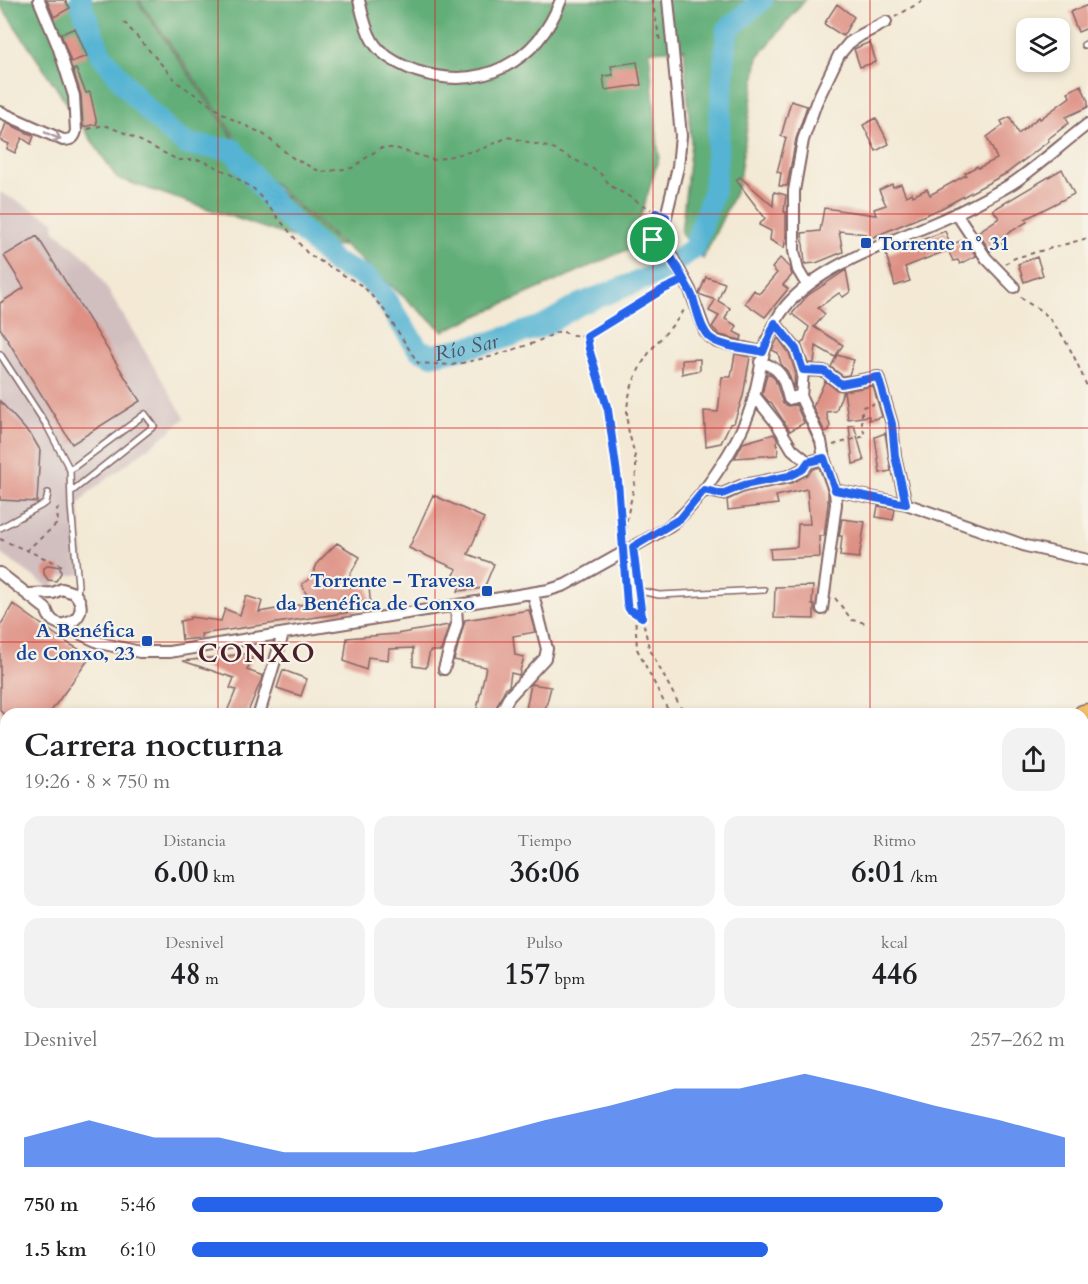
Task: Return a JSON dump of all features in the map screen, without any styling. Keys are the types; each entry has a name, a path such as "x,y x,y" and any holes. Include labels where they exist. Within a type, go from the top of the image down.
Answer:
{"street":[{"path":"0,112 63,140 69,140 75,136 74,96 58,46 39,0"},
{"path":"359,0 372,41 387,57 405,67 427,74 467,78 486,75 505,68 523,56 556,14 561,0"},
{"path":"668,0 681,136 678,167 662,233 665,247 685,281 705,331 710,337 717,342 761,357 780,372 789,399 801,395"},
{"path":"807,285 798,270 794,251 794,191 803,140 816,103 839,55 861,34 886,22"},
{"path":"0,573 46,609 53,621 114,647 153,652 283,634 533,594 565,585 681,518 704,490 742,427 754,395 761,357 775,323 785,306 807,285 837,266 956,213 1013,183 1088,123"},
{"path":"956,213 986,258 1014,287"},
{"path":"775,323 796,349 803,370 801,395 821,441 835,490 835,514 822,609"},
{"path":"803,370 824,371 841,384 878,377 892,424 895,456 906,504"},
{"path":"754,395 777,424 792,449 808,462"},
{"path":"704,490 722,494 744,485 789,476 803,469 808,462 824,458"},
{"path":"835,490 906,504 1026,546 1088,560"},
{"path":"29,594 72,592 81,607 77,617 70,623 64,624"},
{"path":"46,609 47,600 52,593"},
{"path":"503,708 509,697 545,658 547,649 533,594"},
{"path":"444,669 457,624 456,606"},
{"path":"77,617 89,638"},
{"path":"261,708 283,634"}],"lane":[{"path":"0,354 47,426 70,470 77,577 72,592"},
{"path":"70,470 145,414 154,426 71,492"},
{"path":"0,528 46,503 48,493"},
{"path":"628,550 640,591 641,605"},
{"path":"72,592 77,577"},
{"path":"640,591 660,595 764,590"}],"path":[{"path":"652,0 658,37 662,47"},
{"path":"886,22 924,0"},
{"path":"124,22 178,83 230,118 263,134 293,158 321,172 352,168 380,148 395,148 434,160 482,149 508,137 551,148 599,172 611,186 656,213 654,221"},
{"path":"76,131 104,125 178,160 201,160 254,189 309,254 364,287 384,310 418,363 452,365 490,357 534,343 560,331 587,336 662,290 685,281 686,305 679,318 642,362 632,386 627,407 627,421 636,466 635,486 625,528 628,550 627,604 642,617"},
{"path":"997,270 1015,258 1088,238"},
{"path":"1014,287 1025,301 1046,313 1070,346 1088,389"},
{"path":"587,336 608,410 628,550"},
{"path":"832,446 865,436 862,425 862,407 885,400"},
{"path":"26,551 58,523 57,508 71,506"},
{"path":"0,539 63,566 76,565"},
{"path":"826,580 836,601 845,613 852,620 866,623"},
{"path":"634,604 637,649 667,708"},
{"path":"641,605 649,648 681,708"}],"shaded area":[{"path":"0,192 54,221 55,231 91,262 185,418 87,494 79,505 85,574 63,576 50,588 0,553"}],"green space":[{"path":"0,0 137,0 258,173 342,246 309,243 117,178 0,4"},
{"path":"139,0 805,0 758,57 738,186 703,259 681,234 691,143 684,49 649,51 659,157 631,248 443,331 260,172"}],"building":[{"path":"47,0 65,0 70,8 54,17"},
{"path":"837,4 854,17 843,36 824,24"},
{"path":"1088,5 1088,28 1078,32 1070,12"},
{"path":"75,28 87,56 71,62 61,34"},
{"path":"870,42 876,62 860,67 854,49"},
{"path":"637,62 641,85 605,90 603,76 613,75 611,66"},
{"path":"76,69 86,93 90,92 97,124 83,127 81,95 73,70"},
{"path":"1081,85 1088,101 1088,107 1066,117 1069,123 1007,173 942,208 864,241 866,234 839,231 843,252 816,263 805,264 802,233 820,231 824,208 876,215 874,209 886,205 879,190 892,184 893,187 901,184 906,196 912,193 913,196 927,189 930,195 966,175 965,173 977,166 978,168 997,159 987,137 1003,125 1001,121 1010,117 1018,134 1070,97 1068,92"},
{"path":"791,101 807,106 796,139 787,186 779,186 781,173 777,172 786,138 781,136"},
{"path":"876,118 889,144 876,151 863,125"},
{"path":"6,123 34,136 31,144 22,138 15,153 7,149 9,144 0,140"},
{"path":"1062,169 1074,194 1025,219 1027,222 1000,238 1003,242 990,251 978,232 999,218 993,210"},
{"path":"740,177 773,206 774,192 786,195 784,248 770,240 771,231 759,225 765,218 736,180"},
{"path":"945,231 951,245 965,239 976,256 960,264 958,260 953,261 948,250 905,267 910,281 895,286 886,254"},
{"path":"37,236 140,401 72,444 0,328 0,303 24,288 4,256"},
{"path":"1037,257 1043,275 1024,282 1018,264"},
{"path":"780,258 790,268 792,275 783,285 788,289 765,317 745,303 754,290 759,294 777,273 772,268"},
{"path":"846,270 850,292 843,297 839,293 818,308 825,314 814,327 843,345 835,357 816,346 814,363 808,363 801,344 809,327 792,314 807,296"},
{"path":"706,277 725,283 718,301 730,308 725,319 737,326 734,332 742,336 741,340 720,335 712,327 719,316 709,311 715,300 699,294"},
{"path":"778,338 789,353 795,371 794,389 778,353 772,350"},
{"path":"735,354 750,357 743,396 734,423 730,424 721,443 706,446 704,411 718,412 722,377 731,377"},
{"path":"837,355 854,360 849,375 843,376 831,367"},
{"path":"700,359 700,370 682,374 682,360"},
{"path":"767,374 775,379 783,404 796,405 804,423 790,431 771,402 762,394"},
{"path":"825,381 837,390 843,391 836,411 826,412 830,426 829,431 825,432 813,407"},
{"path":"873,386 882,417 869,420 869,416 848,419 844,391"},
{"path":"0,401 33,438 40,450 37,502 0,500"},
{"path":"854,425 864,461 853,464 849,426"},
{"path":"885,433 891,471 880,473 875,437"},
{"path":"774,434 777,438 778,455 735,458 743,443"},
{"path":"819,467 828,492 824,536 819,536 820,557 771,559 770,549 797,547 798,524 810,524 807,489 776,496 778,504 728,510 727,500 745,492 792,483"},
{"path":"433,495 484,518 468,554 494,564 484,588 458,591 460,586 451,581 457,569 409,548"},
{"path":"878,506 895,509 893,520 876,517"},
{"path":"842,519 865,522 859,558 840,556 842,536 839,536"},
{"path":"337,543 360,557 343,587 369,587 371,609 201,634 202,638 182,640 180,621 190,619 190,617 221,621 225,609 240,615 246,596 262,601 259,612 310,603 302,584 311,578 318,562"},
{"path":"49,565 60,567 61,573 56,581 48,580 44,574 44,568"},
{"path":"813,586 814,619 774,618 775,587"},
{"path":"13,604 66,642 91,656 53,708 0,708 0,626"},
{"path":"529,610 535,632 513,636 515,655 524,657 519,675 511,673 509,686 505,689 496,708 477,708 486,667 454,660 465,620"},
{"path":"449,625 441,651 430,651 426,668 413,666 413,648 389,649 388,660 368,657 366,670 344,661 347,638 396,634"},
{"path":"254,653 247,670 263,676 250,708 228,708 236,690 230,688 234,678 183,661"},
{"path":"283,670 307,679 301,696 277,688"},
{"path":"531,684 551,687 546,708 526,708"}],"waterway":[{"name":"Río Sar","path":"81,0 101,54 135,97 171,133 188,145 232,149 277,207 335,263 366,277 380,291 418,349 432,355 491,342 543,326 580,304 660,273 694,248 714,190 727,30 762,0"}],"place":[{"name":"Torrente n° 31","path":"866,243"},
{"name":"Torrente - Travesa da Benéfica de Conxo","path":"487,591"},
{"name":"A Benéfica de Conxo, 23","path":"147,641"}],"district":[{"name":"CONXO","path":"257,653"}],"route":[{"path":"653,240 652,229 656,213 666,217 662,233 665,247 681,273 690,290 705,331 717,342 763,352 775,323 796,349 803,370 824,371 841,384 852,384 878,377 892,424 895,456 906,504 835,490 824,458 808,462 803,469 789,476 744,485 722,494 704,490 681,518 633,547 642,617 629,609 626,599 618,481 608,410 587,336 662,290 684,280 681,273 670,255 658,248 653,240"}]}
